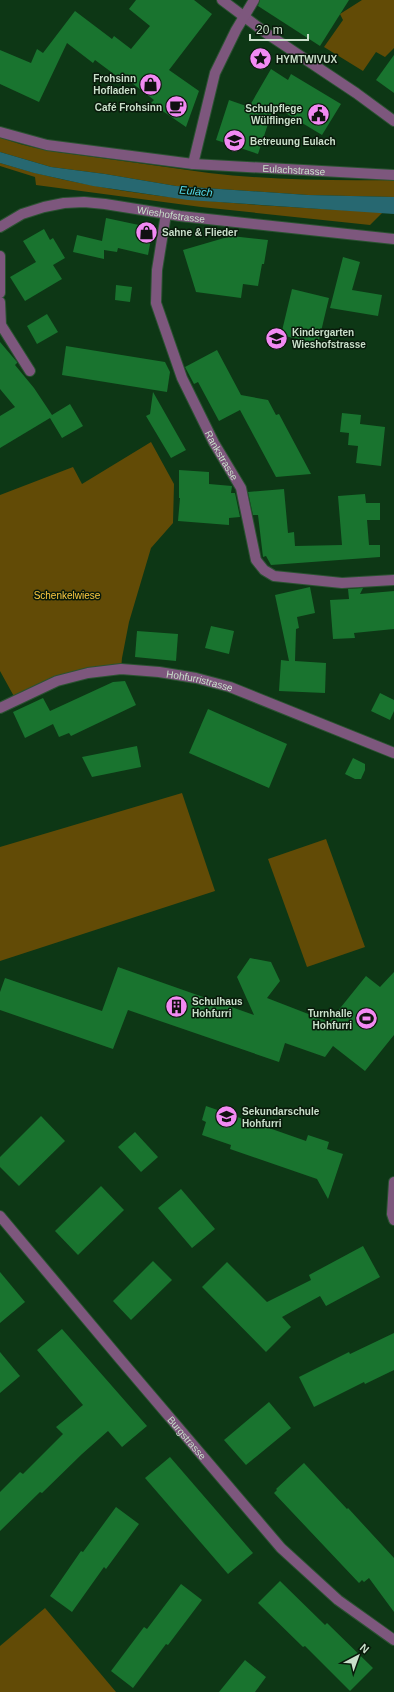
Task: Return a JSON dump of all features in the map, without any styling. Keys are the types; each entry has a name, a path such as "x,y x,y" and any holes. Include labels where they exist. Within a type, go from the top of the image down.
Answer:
{"street":[{"path":"222,0 243,17 394,121"},
{"path":"193,164 215,73 243,17 254,0"},
{"name":"Eulachstrasse","path":"0,132 48,145 193,164 394,175"},
{"name":"Wieshofstrasse","path":"0,227 22,214 64,203 105,204 166,214 394,239"},
{"name":"Rankstrasse","path":"166,214 157,270 156,303 182,378 214,443 241,488 256,560 264,570 274,576 342,583 394,580"},
{"path":"0,256 0,292"},
{"path":"0,302 1,325 30,371"},
{"name":"Hohfurristrasse","path":"0,708 57,681 88,673 121,669 159,672 196,678 230,687 394,753"},
{"path":"394,1182 392,1214 394,1220"},
{"name":"Burgstrasse","path":"0,1216 281,1548 338,1600 394,1640"}],"green space":[{"path":"362,0 394,0 394,48 385,57 376,52 363,71 324,47 343,20 340,14"},
{"path":"0,137 28,146 57,152 209,173 302,180 394,180 394,197 308,195 176,186 51,167 0,152"},
{"path":"0,163 47,176 94,186 142,193 190,199 286,207 383,212 370,225 201,207 36,185 35,177 0,166"},
{"name":"Schenkelwiese","path":"151,442 174,484 173,523 151,548 129,622 121,669 57,681 16,700 0,671 0,495 73,467 82,484"},
{"path":"182,793 215,891 0,961 0,847"},
{"path":"326,839 365,947 307,967 268,859"},
{"path":"45,1608 116,1692 0,1692 0,1646"}],"water":[{"name":"Eulach","path":"0,152 51,167 176,186 308,195 394,197 394,214 188,200 93,186 34,173 0,163"}],"building":[{"path":"136,0 194,0 212,14 169,70 199,91 186,127 151,103 154,100 128,80 126,83 95,60 93,63 67,43 39,102 0,84 0,50 31,63 37,49 43,53 75,11 112,39 114,36 131,49 150,26 129,9"},
{"path":"260,0 349,0 320,46 258,6"},
{"path":"394,55 394,93 376,80"},
{"path":"271,69 288,80 291,74 341,104 322,135 274,106 258,154 216,140 229,100 249,107"},
{"path":"106,218 153,228 148,255 118,248 117,252 104,250 104,259 73,252 77,235 102,241"},
{"path":"44,229 50,240 53,238 65,258 53,265 62,279 25,301 10,277 36,262 23,241"},
{"path":"231,236 268,240 258,286 243,284 241,298 196,292 183,250"},
{"path":"343,257 360,262 352,290 382,295 378,316 330,308"},
{"path":"116,285 132,287 130,302 115,300"},
{"path":"292,289 329,298 318,344 281,335"},
{"path":"47,314 58,332 37,344 27,326"},
{"path":"0,342 17,362 15,365 34,388 52,415 70,404 83,426 62,438 50,418 0,448 0,416 15,407 0,389"},
{"path":"66,346 165,362 170,372 167,392 62,375"},
{"path":"217,350 241,395 268,400 276,415 279,414 311,474 276,477 240,410 219,421 198,382 194,384 185,367"},
{"path":"153,392 186,450 171,458 146,416 150,414"},
{"path":"342,413 361,415 360,424 385,427 381,466 356,463 358,446 348,445 349,433 340,432"},
{"path":"179,470 209,472 209,484 232,486 231,493 235,493 240,517 229,518 229,525 178,521 180,498"},
{"path":"284,489 288,533 294,532 295,546 342,545 338,496 365,494 366,503 380,503 380,520 367,520 369,545 380,545 380,557 271,565 266,556 263,557 258,515 253,515 248,492"},
{"path":"310,587 315,613 297,617 299,628 296,629 295,661 326,663 325,693 279,691 281,660 289,661 275,595"},
{"path":"363,588 360,594 394,591 394,629 354,633 355,638 333,639 330,600 349,599 348,589"},
{"path":"211,626 234,631 229,654 205,648"},
{"path":"137,631 178,634 176,661 135,657"},
{"path":"125,681 136,705 71,736 69,733 59,737 53,724 25,738 13,712 43,698 50,711 113,682"},
{"path":"380,693 394,700 394,711 390,720 371,711"},
{"path":"208,709 287,744 269,788 189,753"},
{"path":"137,746 141,767 92,777 82,757"},
{"path":"353,758 365,764 365,770 361,779 355,779 345,774"},
{"name":"Schulhaus Hohfurri","path":"250,958 271,962 280,981 267,998 329,1022 366,976 380,987 394,972 394,1035 365,1071 333,1046 325,1057 285,1043 279,1062 128,1010 113,1049 0,1010 0,992 5,978 102,1011 118,967 254,1015 237,977"},
{"path":"206,1106 306,1141 308,1135 329,1142 327,1149 343,1154 328,1199 317,1179 230,1149 231,1145 202,1135 206,1122 202,1120"},
{"path":"41,1116 65,1141 19,1186 0,1167 0,1157"},
{"path":"135,1132 158,1157 141,1172 118,1147"},
{"path":"101,1186 124,1210 78,1255 55,1231"},
{"path":"181,1189 215,1229 192,1248 158,1208"},
{"path":"363,1246 380,1277 326,1306 320,1296 282,1317 291,1327 266,1352 202,1287 227,1262 267,1302 311,1280 309,1275"},
{"path":"153,1261 172,1280 131,1320 113,1301"},
{"path":"0,1272 25,1302 0,1323"},
{"path":"62,1329 147,1426 122,1447 108,1431 42,1493 40,1492 0,1531 0,1492 20,1472 23,1474 63,1434 56,1427 83,1405 37,1350"},
{"path":"394,1333 394,1370 365,1384 364,1382 314,1407 299,1377 349,1352 350,1354"},
{"path":"0,1352 20,1376 0,1393"},
{"path":"269,1402 291,1428 246,1465 224,1440"},
{"path":"170,1457 253,1553 228,1574 145,1478"},
{"path":"304,1463 394,1558 394,1612 369,1578 364,1582 362,1580 359,1583 274,1493 277,1490 276,1489"},
{"path":"116,1507 139,1524 106,1569 104,1567 72,1612 50,1596 81,1551 83,1552"},
{"path":"280,1581 325,1625 327,1623 373,1668 350,1691 305,1646 303,1647 258,1603"},
{"path":"181,1584 202,1600 133,1688 111,1671 144,1627 147,1629"},
{"path":"245,1660 266,1677 255,1692 219,1692"}],"place":[{"name":"HYMTWIVUX","path":"260,59"},
{"name":"Frohsinn Hofladen","path":"151,84"},
{"name":"Café Frohsinn","path":"177,107"},
{"name":"Schulpflege Wülflingen","path":"318,114"},
{"name":"Betreuung Eulach","path":"235,141"},
{"name":"Sahne & Flieder","path":"147,232"},
{"name":"Kindergarten Wieshofstrasse","path":"277,338"},
{"name":"Schulhaus Hohfurri","path":"176,1007"},
{"name":"Turnhalle Hohfurri","path":"367,1019"},
{"name":"Sekundarschule Hohfurri","path":"226,1117"}]}
